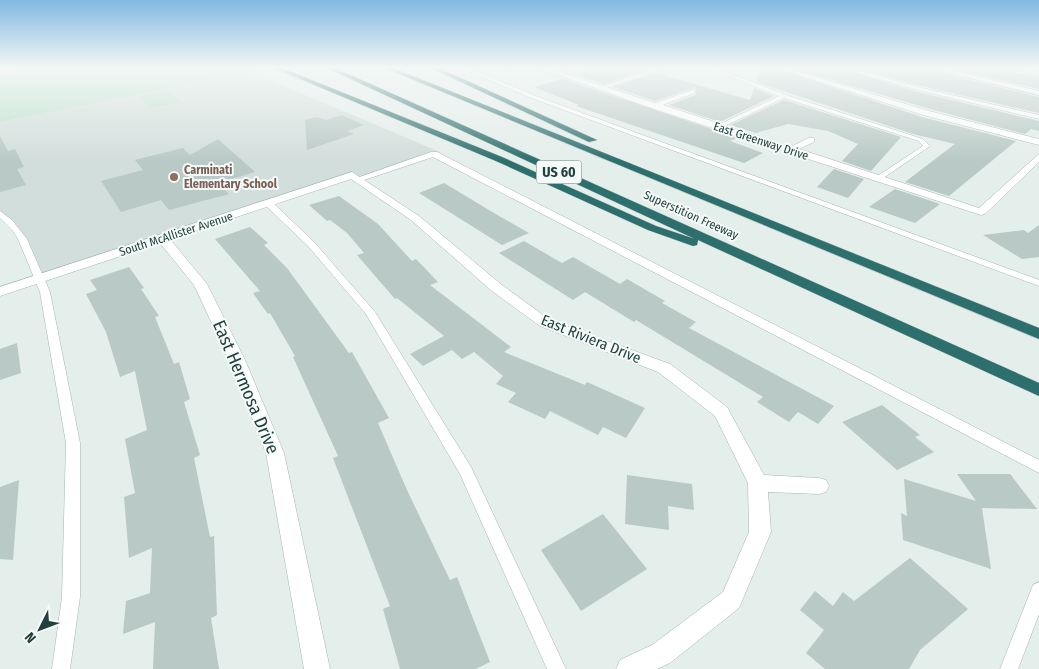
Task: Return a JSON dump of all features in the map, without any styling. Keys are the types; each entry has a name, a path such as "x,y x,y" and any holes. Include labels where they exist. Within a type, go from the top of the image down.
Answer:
{"highway":[{"path":"353,99 499,159 652,228 789,276"},
{"name":"Superstition Freeway","path":"399,99 1039,390"},
{"name":"Superstition Freeway","path":"465,99 1039,334"},
{"path":"502,99 784,229"}],"street":[{"name":"East Greenway Drive","path":"634,99 981,212 1039,156"},
{"path":"654,106 670,99"},
{"path":"881,99 1039,142"},
{"path":"791,150 811,140"},
{"name":"South McAllister Avenue","path":"0,292 356,177"},
{"name":"East Riviera Drive","path":"356,177 415,218 497,288 545,323 664,368 721,412 758,483"},
{"name":"East Hermosa Drive","path":"163,238 200,284 237,360 275,453 317,669"},
{"path":"629,669 661,654 731,600 760,532 758,483 819,486"}],"lane":[{"path":"540,99 1039,283"},
{"path":"718,127 777,99"},
{"path":"794,99 921,140 927,146 880,179"},
{"path":"964,99 1039,117"},
{"path":"356,177 434,154 1039,467"},
{"path":"268,204 311,244 370,312 466,471 557,669"},
{"path":"0,214 6,218 25,242 38,280 45,292 73,444 71,597 61,669"},
{"path":"1009,669 1039,591"}],"shaded area":[{"name":"Carminati Elementary School","path":"114,99 315,99 440,152 358,179 352,175 38,280 25,242 0,214 0,122"}],"green space":[{"path":"0,99 114,99 0,122"},
{"path":"141,99 178,99 181,102 151,108"}],"building":[{"path":"565,99 623,99 738,138 730,141 763,153 744,163 576,106 579,105"},
{"path":"685,99 767,99 720,122 669,105"},
{"path":"808,99 869,99 922,117 1016,141 949,196 905,182 955,144 913,134"},
{"path":"897,99 948,99 1039,121 1039,131 1031,129 1025,134"},
{"path":"979,99 1039,99 1039,113"},
{"path":"784,100 901,137 871,171 842,161 858,144 828,131 788,124 756,133 730,125"},
{"path":"342,115 364,125 347,131 354,134 307,150 305,120 317,117 326,120"},
{"path":"0,136 8,151 15,149 24,167 17,169 26,185 0,192"},
{"path":"218,139 255,172 218,183 229,194 169,210 161,200 121,212 101,181 143,170 135,160 183,148 190,155"},
{"path":"834,169 864,179 848,198 817,187"},
{"path":"444,183 529,233 502,245 419,193"},
{"path":"895,189 940,204 915,223 869,207"},
{"path":"339,196 378,224 412,261 416,259 438,282 430,285 511,347 504,352 585,385 587,382 645,408 626,438 603,427 598,435 550,411 545,419 508,402 516,393 496,384 503,376 474,352 462,359 452,350 423,366 410,354 444,336 397,298 395,299 357,255 364,253 347,233 330,220 327,221 309,205"},
{"path":"1039,225 1039,257 1022,259 983,235 1024,230 1028,233"},
{"path":"250,227 268,243 264,245 287,268 349,353 352,352 389,418 378,423 407,490 450,580 457,577 490,662 476,669 400,669 383,609 390,606 333,458 338,456 293,357 295,356 270,313 268,314 253,293 260,291 215,239"},
{"path":"524,241 562,263 573,257 620,284 627,279 665,301 662,303 696,322 689,328 834,406 818,424 798,412 789,422 757,402 763,397 636,320 634,322 585,292 573,300 499,253"},
{"path":"129,267 144,288 141,289 159,316 155,317 174,364 179,362 190,399 184,402 200,455 194,458 210,537 214,536 217,615 211,618 219,669 153,669 155,622 123,634 126,601 150,593 152,548 129,558 124,497 135,493 125,439 147,430 135,371 120,377 106,332 86,294 97,290 90,280"},
{"path":"17,343 21,373 0,380 0,349"},
{"path":"882,405 920,435 915,437 934,452 897,470 842,422"},
{"path":"957,474 1010,474 1037,509 982,508 991,569 903,540 901,513 907,516 904,479 976,501"},
{"path":"627,475 692,484 694,510 668,506 669,530 625,524"},
{"path":"19,480 13,560 0,559 0,487"},
{"path":"603,514 647,569 581,611 541,550"},
{"path":"910,558 968,609 920,650 909,669 825,669 806,653 824,630 800,610 815,591 833,606 843,592 854,601"}],"place":[{"name":"Carminati Elementary School","path":"174,177"}]}
